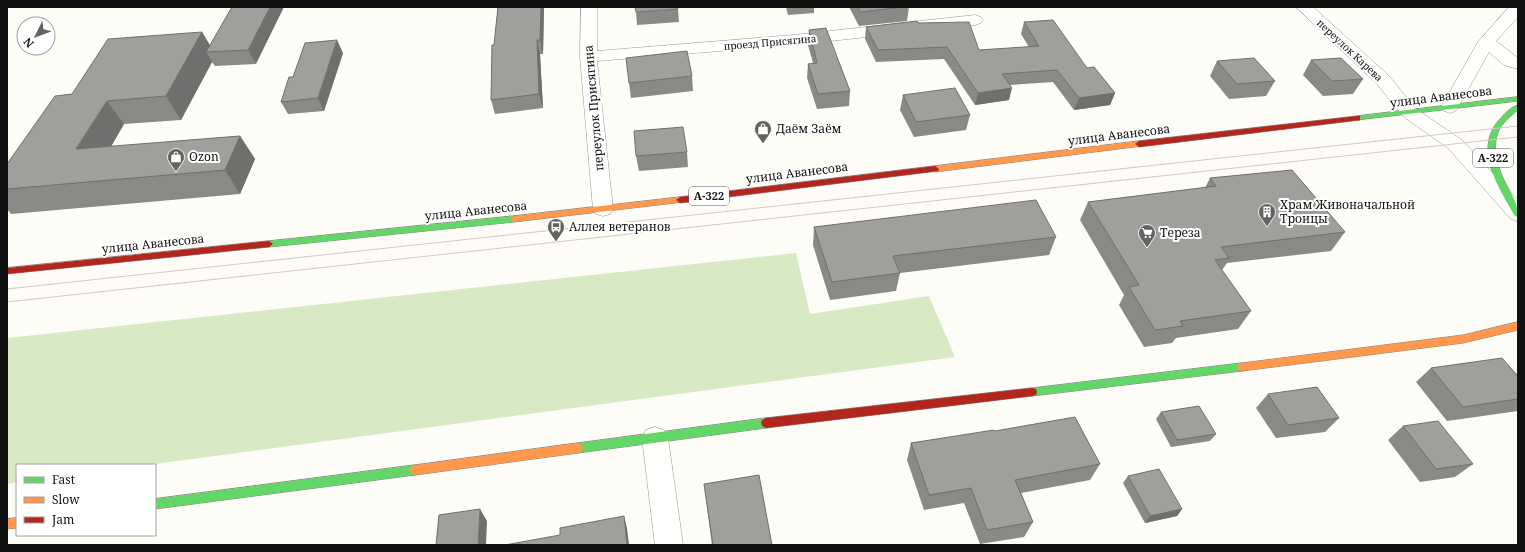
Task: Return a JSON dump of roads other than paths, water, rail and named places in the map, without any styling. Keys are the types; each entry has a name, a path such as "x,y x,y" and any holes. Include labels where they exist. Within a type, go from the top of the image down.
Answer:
{"highway":[{"name":"улица Аванесова","path":"7,271 603,209 1518,99"},
{"name":"А-322","path":"1518,107 1515,108 1497,128 1491,149 1494,166 1518,214"},
{"path":"156,504 835,414 1152,378 1463,340 1518,326"}],"street":[{"name":"переулок Присягина","path":"589,7 588,57 603,209"},
{"name":"переулок Карева","path":"1304,7 1383,80 1410,113 1454,144 1473,163 1518,214"},
{"path":"1450,107 1486,42 1518,7"},
{"name":"проезд Присягина","path":"588,57 794,40 975,20"},
{"path":"1486,42 1510,60 1518,64"},
{"path":"655,438 669,545"}],"tram line":[{"path":"7,289 1518,126"},
{"path":"7,302 1518,137"}],"place":[{"name":"Даём Заём","path":"763,144"},
{"name":"Ozon","path":"176,172"},
{"name":"Храм Живоначальной Троицы","path":"1267,227"},
{"name":"Аллея ветеранов","path":"556,242"},
{"name":"Тереза","path":"1147,248"}]}
